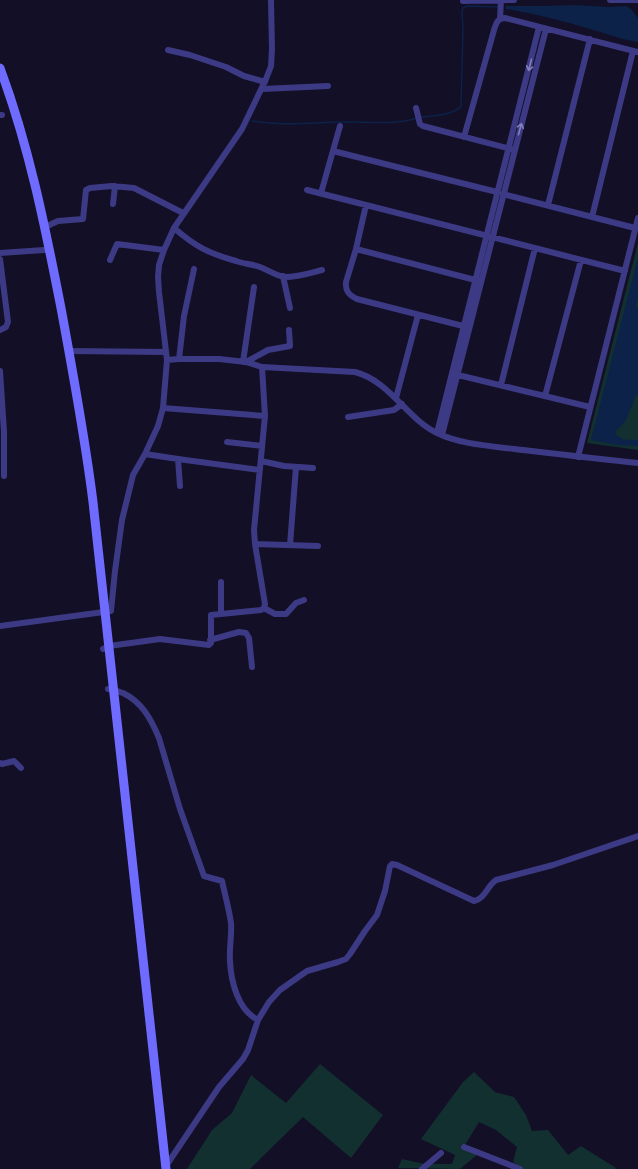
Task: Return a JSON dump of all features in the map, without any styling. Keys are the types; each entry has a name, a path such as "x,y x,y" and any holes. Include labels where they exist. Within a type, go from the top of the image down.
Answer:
{"main road":[{"path":"0,68 22,135 45,227 89,472 102,613"},
{"path":"0,84 26,171 44,250 79,442 102,613 166,1168"}],"street":[{"path":"0,626 111,611 114,571 121,528 133,475 158,426 163,408 167,360 158,277 159,265 174,228 242,129 265,82 271,66 272,49 270,0"},
{"path":"463,1 500,3 514,0"},
{"path":"610,0 638,0"},
{"path":"464,137 496,22 500,16 500,3"},
{"path":"500,16 636,51 592,217"},
{"path":"439,434 511,149 539,27"},
{"path":"511,149 546,28"},
{"path":"548,206 590,40"},
{"path":"168,50 190,55 226,67 244,76 265,82"},
{"path":"262,89 328,86"},
{"path":"416,108 420,124 423,126 511,149"},
{"path":"321,193 340,126"},
{"path":"333,150 635,228"},
{"path":"45,227 58,221 81,220 84,217 86,190 90,188 115,186 131,187 138,189 183,213"},
{"path":"113,204 115,186"},
{"path":"307,190 624,271"},
{"path":"366,205 356,249 346,282 346,287 350,295 356,299 464,326"},
{"path":"578,457 638,218"},
{"path":"174,228 202,249 237,262 261,267 283,276 302,275 322,270"},
{"path":"110,260 116,244 164,250"},
{"path":"501,385 535,248"},
{"path":"356,249 478,281"},
{"path":"0,253 44,250"},
{"path":"0,259 8,322 6,327 0,330"},
{"path":"545,396 580,260"},
{"path":"180,358 184,316 194,268"},
{"path":"283,276 290,308"},
{"path":"454,374 464,326 478,281"},
{"path":"244,362 254,286"},
{"path":"396,398 418,315"},
{"path":"244,362 268,350 290,346 288,330"},
{"path":"68,351 166,352"},
{"path":"167,360 180,358 219,359 287,370 337,370 355,372 365,375 396,398 419,420 439,434 458,440 498,447 638,463"},
{"path":"262,367 265,416 254,522 255,544 265,604 264,608"},
{"path":"0,371 4,432 4,476"},
{"path":"454,374 590,407"},
{"path":"348,417 394,410 402,404"},
{"path":"163,408 265,416"},
{"path":"226,442 262,446"},
{"path":"145,454 260,470"},
{"path":"178,459 180,486"},
{"path":"261,461 312,468"},
{"path":"290,545 296,467"},
{"path":"255,544 318,546"},
{"path":"221,582 221,614"},
{"path":"106,648 160,639 210,645 211,615 261,610 264,608 276,614 286,614 296,603 304,600"},
{"path":"210,640 239,632 246,634 249,638 252,667"},
{"path":"111,689 134,699 139,704 148,716 159,738 180,809 204,876 222,881 231,924 230,961 233,983 240,1003 250,1015 258,1020"},
{"path":"0,763 2,764 14,761 21,768"},
{"path":"166,1168 211,1098 243,1060 258,1020 269,1002 286,986 307,972 346,959 350,954 377,915 385,891 390,866 392,864 474,901 482,898 492,883 496,880 553,865 638,836"},
{"path":"464,1147 520,1169"},
{"path":"422,1169 441,1153"}],"green space":[{"path":"638,243 638,450 587,443"},
{"path":"320,1064 383,1115 351,1158 303,1117 250,1169 187,1169 212,1130 232,1113 251,1075 286,1103"},
{"path":"474,1072 495,1092 514,1097 526,1115 532,1131 548,1130 568,1155 581,1146 616,1168 523,1169 513,1162 517,1147 496,1130 479,1122 464,1147 478,1154 460,1169 398,1168 402,1159 425,1164 452,1164 455,1155 421,1139 463,1082"}],"water":[{"path":"576,5 608,7 626,6 631,9 638,18 638,42 539,15 506,9 506,6"},
{"path":"638,257 638,297 636,307 638,310 638,396 636,395 625,422 615,432 622,439 638,440 638,446 616,445 591,440"}],"waterway":[{"path":"421,117 449,113 461,106 463,8 467,6 499,7"},
{"path":"252,121 284,124 348,122 388,123 417,118"}]}
